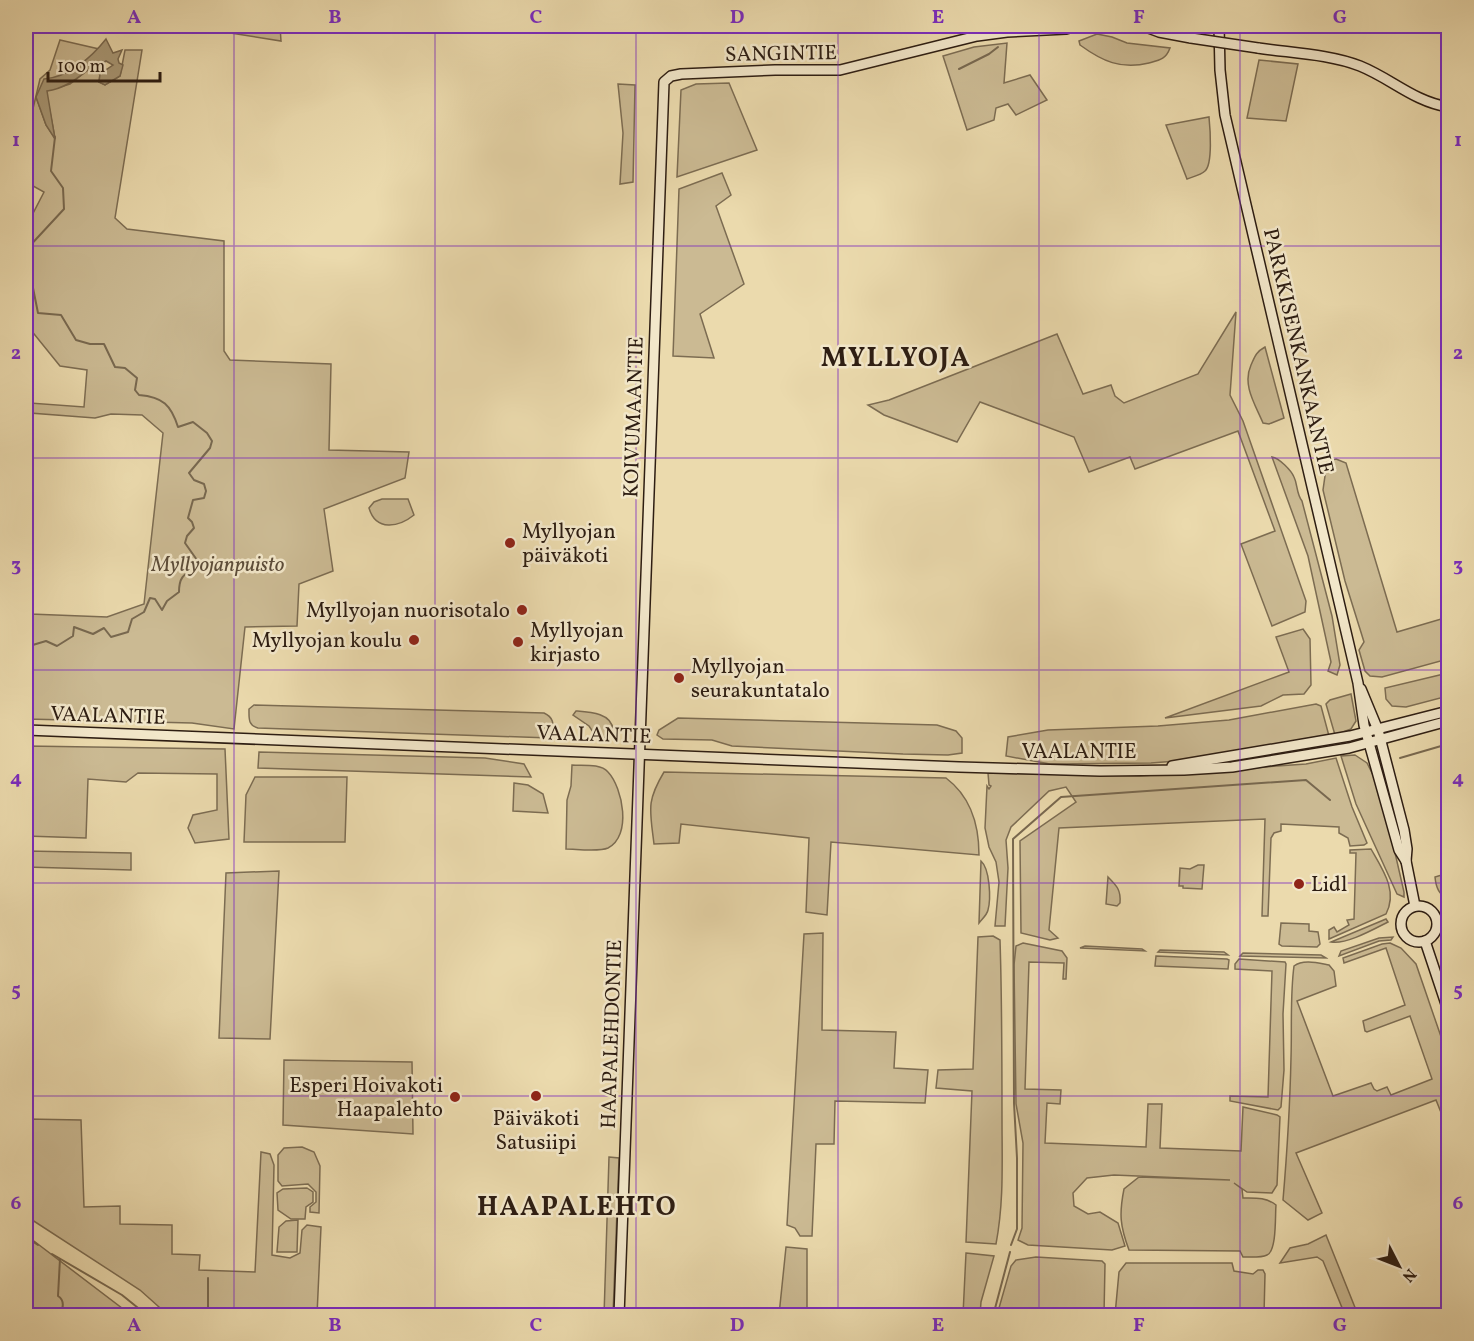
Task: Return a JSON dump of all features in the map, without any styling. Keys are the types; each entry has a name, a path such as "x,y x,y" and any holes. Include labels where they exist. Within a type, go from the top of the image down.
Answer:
{"street":[{"name":"SANGINTIE","path":"664,82 671,76 681,74 765,70 840,70 977,36 1066,29 1076,26"},
{"path":"1143,26 1159,32 1191,38 1353,64 1415,98 1449,107"},
{"name":"PARKKISENKANKAANTIE","path":"1220,26 1220,70 1225,115 1358,683 1366,732 1400,850 1406,861"},
{"name":"KOIVUMAANTIE","path":"639,754 664,82"},
{"name":"PARKKISENKANKAANTIE","path":"1358,683 1381,740 1404,830 1406,861 1415,906"},
{"name":"VAALANTIE","path":"1161,769 1189,762 1366,732 1449,711"},
{"name":"VAALANTIE","path":"26,730 1100,771 1232,767 1369,743 1449,721"},
{"name":"HAAPALEHDONTIE","path":"619,1316 639,754"},
{"path":"1415,906 1428,909 1436,920 1436,928 1432,936 1425,941 1414,941 1406,937 1402,931 1402,917 1406,911 1415,906"},
{"path":"1425,941 1449,1010"}],"green space":[{"path":"213,26 280,26 281,41 218,31"},
{"path":"1097,34 1127,43 1170,48 1164,57 1156,61 1139,65 1121,65 1104,60 1080,45 1079,41"},
{"name":"Myllyojanpuisto","path":"60,40 99,49 36,97 46,125 55,138 46,91 70,84 88,70 100,74 99,82 105,85 120,76 125,50 142,50 115,218 127,229 224,241 224,351 230,360 331,364 329,450 409,452 405,478 324,509 333,571 299,584 297,626 245,627 234,729 192,723 26,719 26,609 30,614 107,617 144,604 163,433 142,415 111,414 95,418 30,413 30,403 84,407 87,370 60,366 26,324 26,227 44,192 26,182 26,138 40,79 50,70"},
{"path":"1007,43 1004,83 1030,75 1047,100 1016,115 1008,104 996,108 994,120 967,130 943,56 974,47"},
{"path":"1259,60 1298,64 1286,121 1247,118"},
{"path":"729,83 757,150 677,177 681,90 696,84"},
{"path":"618,84 635,85 633,182 620,184 623,133"},
{"path":"1209,117 1208,167 1201,174 1187,179 1166,125"},
{"path":"722,173 731,195 716,206 744,284 700,314 714,358 673,356 679,189"},
{"path":"1236,312 1230,395 1243,421 1306,601 1305,612 1272,626 1241,544 1275,531 1238,431 1135,469 1130,457 1089,472 1074,437 980,402 957,442 884,415 868,405 889,400 1057,334 1083,394 1111,385 1115,396 1124,403 1198,374"},
{"path":"1265,347 1284,418 1269,424 1263,423 1248,380 1255,357"},
{"path":"1272,457 1288,468 1302,501 1332,616 1340,665 1337,675 1328,671 1331,662 1308,556"},
{"path":"1336,459 1346,463 1397,632 1448,617 1448,659 1382,677 1370,676 1365,671 1359,650 1364,642 1345,581 1323,490 1327,462"},
{"path":"382,499 408,499 414,515 395,524 382,524 372,516 369,508 374,502"},
{"path":"1303,629 1310,639 1311,685 1304,694 1283,695 1261,706 1165,718 1289,672 1276,637"},
{"path":"1448,673 1448,696 1406,707 1392,706 1386,699 1385,688"},
{"path":"1351,694 1356,721 1351,729 1335,735 1326,704 1330,700"},
{"path":"1316,704 1321,706 1329,736 1189,760 1151,763 1050,764 1006,756 1008,737 1048,730 1158,726 1229,720"},
{"path":"254,705 544,713 552,720 553,736 550,738 258,728 252,725 249,719 249,709"},
{"path":"576,711 605,717 612,724 613,730 603,739 597,738 589,726 573,715"},
{"path":"678,718 937,725 956,731 962,738 962,753 903,754 732,746 712,740 663,739 657,735 659,730"},
{"path":"26,746 225,749 229,839 195,843 188,828 193,815 217,810 217,774 138,773 126,782 88,779 86,838 26,836"},
{"path":"259,752 485,758 524,764 531,777 258,768"},
{"path":"1355,755 1367,763 1374,777 1390,831 1404,897 1397,894 1356,804 1341,756"},
{"path":"1336,758 1367,843 1350,846 1348,838 1339,833 1339,827 1281,824 1281,831 1274,833 1271,838 1268,916 1262,916 1265,819 1059,828 1049,930 1058,938 1050,940 1021,933 1020,841 1076,802 1066,787 1049,791 1011,827 1006,840 1008,868 1005,926 995,926 999,882 996,862 989,847 985,828 987,786 989,789 991,786 988,773 1140,776 1306,764"},
{"path":"572,765 596,766 605,769 618,789 623,823 616,842 608,848 566,849 567,800 571,786"},
{"path":"664,772 946,778 961,793 972,812 979,855 831,842 827,915 806,912 809,838 681,824 679,843 654,844 651,806 654,791"},
{"path":"255,777 347,777 345,842 244,842 246,795"},
{"path":"514,783 528,785 543,794 548,813 513,811"},
{"path":"1371,849 1390,889 1386,914 1329,939 1329,930 1334,927 1337,932 1349,925 1347,920 1354,919 1356,853 1350,853 1350,850"},
{"path":"26,851 131,853 131,870 26,867"},
{"path":"981,861 988,877 989,899 986,915 979,923"},
{"path":"1204,865 1202,889 1179,886 1180,868 1190,869"},
{"path":"279,871 270,1039 219,1038 226,873"},
{"path":"1448,873 1448,900 1439,890 1435,877"},
{"path":"1108,877 1119,891 1120,903 1117,906 1106,904"},
{"path":"1386,919 1388,922 1360,936 1331,942"},
{"path":"1281,923 1309,924 1309,931 1318,932 1320,944 1317,947 1282,946 1279,944"},
{"path":"823,933 822,1030 896,1032 894,1068 928,1070 925,1103 835,1101 834,1144 816,1144 812,1236 800,1236 795,1228 787,1225 804,934"},
{"path":"1448,935 1448,987 1442,961"},
{"path":"993,936 1000,940 1002,1030 1002,1182 996,1244 966,1242 972,1091 936,1088 938,1070 973,1069 978,937"},
{"path":"1393,937 1391,940 1379,941 1339,956 1341,951 1379,938"},
{"path":"1023,943 1062,951 1067,958 1066,979 1063,979 1064,963 1029,962 1025,1089 1061,1090 1060,1104 1047,1103 1045,1143 1146,1147 1148,1104 1162,1104 1160,1148 1241,1151 1243,1107 1277,1115 1280,1117 1277,1185 1272,1193 1247,1192 1234,1183 1242,1189 1243,1198 1264,1199 1276,1205 1274,1240 1267,1255 1243,1257 1240,1251 1129,1250 1121,1220 1122,1198 1124,1189 1139,1177 1230,1180 1114,1175 1087,1178 1073,1193 1074,1206 1088,1214 1100,1212 1118,1223 1125,1246 1112,1250 1028,1245 1018,1240 1022,1228 1023,1143 1016,1104 1014,965 1016,946"},
{"path":"1390,943 1401,948 1416,964 1448,1057 1448,1130 1436,1100 1296,1153 1322,1213 1308,1220 1283,1200 1289,1111 1294,966 1306,962 1315,963 1329,965 1334,971 1336,986 1297,1001 1333,1096 1371,1083 1377,1091 1387,1087 1391,1095 1432,1079 1410,1016 1365,1031 1363,1021 1405,1005 1386,948 1344,963 1343,958"},
{"path":"1085,946 1142,949 1145,951 1080,948"},
{"path":"1160,950 1224,952 1228,955 1158,952"},
{"path":"1243,953 1321,955 1326,958 1240,956"},
{"path":"1156,956 1227,959 1229,960 1228,969 1155,966"},
{"path":"1239,959 1285,962 1286,964 1283,1014 1284,1070 1281,1107 1278,1110 1230,1101 1230,1096 1268,1097 1272,971 1235,969 1235,964"},
{"path":"284,1060 412,1062 413,1134 283,1125"},
{"path":"26,1119 81,1120 84,1207 120,1206 120,1224 172,1225 172,1254 200,1255 199,1270 255,1272 261,1152 270,1154 274,1165 272,1255 290,1258 300,1253 302,1230 307,1225 321,1227 317,1315 168,1315 140,1290 26,1216"},
{"path":"302,1147 314,1152 320,1166 319,1213 310,1212 310,1207 316,1202 316,1192 308,1184 282,1186 278,1181 278,1155 284,1148"},
{"path":"609,1157 619,1158 613,1315 604,1316"},
{"path":"307,1188 313,1192 313,1202 306,1207 305,1219 291,1219 278,1210 277,1193 283,1189"},
{"path":"298,1220 297,1252 277,1252 279,1227 286,1221"},
{"path":"26,1235 131,1315 26,1315"},
{"path":"1326,1235 1358,1315 1345,1315 1323,1261 1317,1257 1280,1263 1290,1248 1308,1244"},
{"path":"786,1247 807,1249 807,1315 779,1315"},
{"path":"966,1253 994,1256 981,1302 980,1315 963,1315"},
{"path":"1036,1257 1102,1261 1105,1264 1104,1315 997,1315 1011,1266 1016,1260"},
{"path":"1126,1263 1232,1263 1234,1271 1253,1274 1258,1270 1263,1270 1265,1274 1264,1315 1115,1315 1119,1272"}],"shaded area":[{"path":"106,39 113,53 122,50 118,59 123,65 120,76 105,85 99,82 100,74 113,65 106,61 88,70 74,81 47,91 55,139 46,125 36,97 44,79 62,75 79,65"}],"waterway":[{"path":"959,69 998,47"},
{"name":"MYLLYOJA","path":"26,250 64,209 63,188 51,171 55,137"},
{"name":"MYLLYOJA","path":"26,252 31,266 26,272"},
{"name":"MYLLYOJA","path":"26,283 33,288 38,313 61,315 76,340 90,344 104,344 115,367 125,368 137,378 135,390 139,395 160,400 169,408 178,427 193,422 207,433 212,441 210,448 189,473 194,480 204,484 206,491 204,498 193,500 188,518 194,528 187,536 185,543 197,560 194,568 182,577 179,592 167,601 162,610 155,599 150,598 144,612 132,619 128,632 111,637 104,628 93,634 74,627 73,636 57,646 46,641 26,647"},
{"path":"1400,758 1448,744"},
{"path":"1011,1245 1017,1229 1013,839 1061,797 1306,780 1330,800"},
{"path":"26,1237 38,1245"},
{"path":"993,1316 1010,1252"},
{"path":"52,1254 122,1295 148,1316"},
{"path":"60,1259 58,1296 63,1305 60,1316"},
{"path":"208,1278 208,1316"}],"place":[{"name":"Myllyojan päiväkoti","path":"510,543"},
{"name":"Myllyojan nuorisotalo","path":"522,610"},
{"name":"Myllyojan koulu","path":"414,640"},
{"name":"Myllyojan kirjasto","path":"518,642"},
{"name":"Myllyojan seurakuntatalo","path":"679,678"},
{"name":"Lidl","path":"1299,884"},
{"name":"Päiväkoti Satusiipi","path":"536,1096"},
{"name":"Esperi Hoivakoti Haapalehto","path":"455,1097"}],"district":[{"name":"MYLLYOJA","path":"896,357"},
{"name":"HAAPALEHTO","path":"577,1206"}]}
